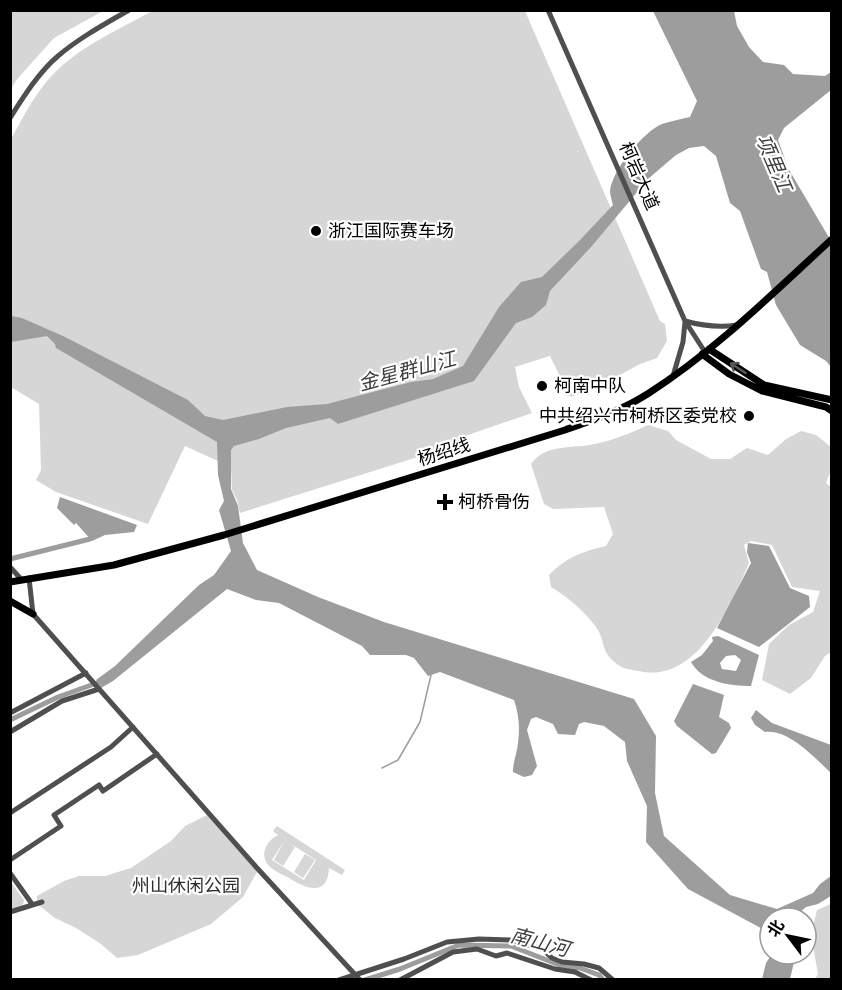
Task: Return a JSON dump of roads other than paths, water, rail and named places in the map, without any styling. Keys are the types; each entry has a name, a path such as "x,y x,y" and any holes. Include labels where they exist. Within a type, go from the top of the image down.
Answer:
{"main road":[{"name":"杨绍线","path":"10,582 114,565 246,530 610,414 647,394 706,352 831,239"},
{"name":"柯岩大道","path":"706,352 764,385 831,400"},
{"name":"柯岩大道","path":"706,352 729,374 762,391 826,407 831,411"},
{"path":"10,601 33,614"}],"street":[{"path":"10,118 27,91 58,56 129,10"},
{"name":"柯岩大道","path":"548,10 685,321 706,352"},
{"path":"673,376 683,342 685,321 703,326 737,325"},
{"path":"10,567 21,579"},
{"path":"29,578 33,614 358,977"},
{"path":"10,713 86,673"},
{"path":"10,732 62,701 99,689"},
{"path":"10,813 111,747 133,728"},
{"path":"10,860 61,826 54,815 99,785 103,791 157,754"},
{"path":"10,873 32,904"},
{"path":"10,912 42,902"},
{"path":"477,949 479,939"},
{"path":"339,980 358,977 447,942 479,939 510,940 542,949 552,958 562,962 599,968 613,980"},
{"path":"400,980 453,952 477,949 496,956 507,953 555,969 575,972 591,980 599,968"}],"water":[{"name":"项里江","path":"653,11 734,11 737,26 749,47 763,62 784,65 793,74 825,76 831,72 831,90 784,128 778,140 788,168 831,241 831,367 826,361 800,345 776,305 767,272 761,269 740,211 730,203 716,156 704,146 689,148 676,155 649,178 591,247 550,291 546,305 532,317 516,323 474,381 338,424 330,418 286,428 234,446 231,450 231,489 238,506 243,543 257,570 318,597 384,622 634,699 656,736 655,793 664,836 730,895 767,906 758,906 758,927 688,889 646,842 647,806 627,761 625,742 604,726 584,722 579,724 575,735 558,734 553,724 536,717 531,719 527,730 537,766 532,775 524,777 513,772 519,732 514,700 440,672 428,676 414,658 406,655 370,655 362,646 279,603 256,600 227,589 113,681 101,688 96,680 115,666 199,585 214,575 231,551 219,510 224,501 218,475 217,442 56,348 47,336 11,342 11,316 22,318 63,336 188,400 205,416 223,420 287,407 327,404 411,382 433,379 463,366 499,307 521,282 542,277 613,205 610,191 612,182 622,163 638,143 654,128 662,124 690,117 697,101"},
{"path":"60,497 137,525 134,532 105,535 92,541 76,523 74,525 57,508"},
{"path":"748,543 769,546 790,588 809,596 810,607 759,647 717,628 751,563 747,552"},
{"path":"718,636 759,655 751,686 717,682 696,669 691,662 702,655 713,641 712,637","holes":["735,655 741,660 736,671 722,669 720,663 726,656"]},
{"path":"693,684 724,695 719,717 729,723 731,728 716,753 712,754 677,726 674,721"},
{"path":"756,710 772,723 831,745 831,773 792,740 774,732 765,732 755,725 751,718"},
{"path":"831,876 831,896 818,904 784,906 813,893"},
{"path":"765,966 793,966 790,979 762,979"}],"waterway":[{"path":"10,559 90,539"},
{"path":"382,768 398,760 420,722 431,675"},
{"path":"10,720 58,697 97,683"},
{"name":"南山河","path":"365,980 400,969 459,945 511,946 562,966 580,968 599,975 603,980"}],"place":[{"name":"浙江国际赛车场","path":"316,231"},
{"name":"柯南中队","path":"542,386"},
{"name":"中共绍兴市柯桥区委党校","path":"749,416"},
{"name":"柯桥骨伤","path":"445,502"}],"water label":[{"name":"金星群山江","path":"407,371"}],"park label":[{"name":"州山休闲公园","path":"186,886"}]}
